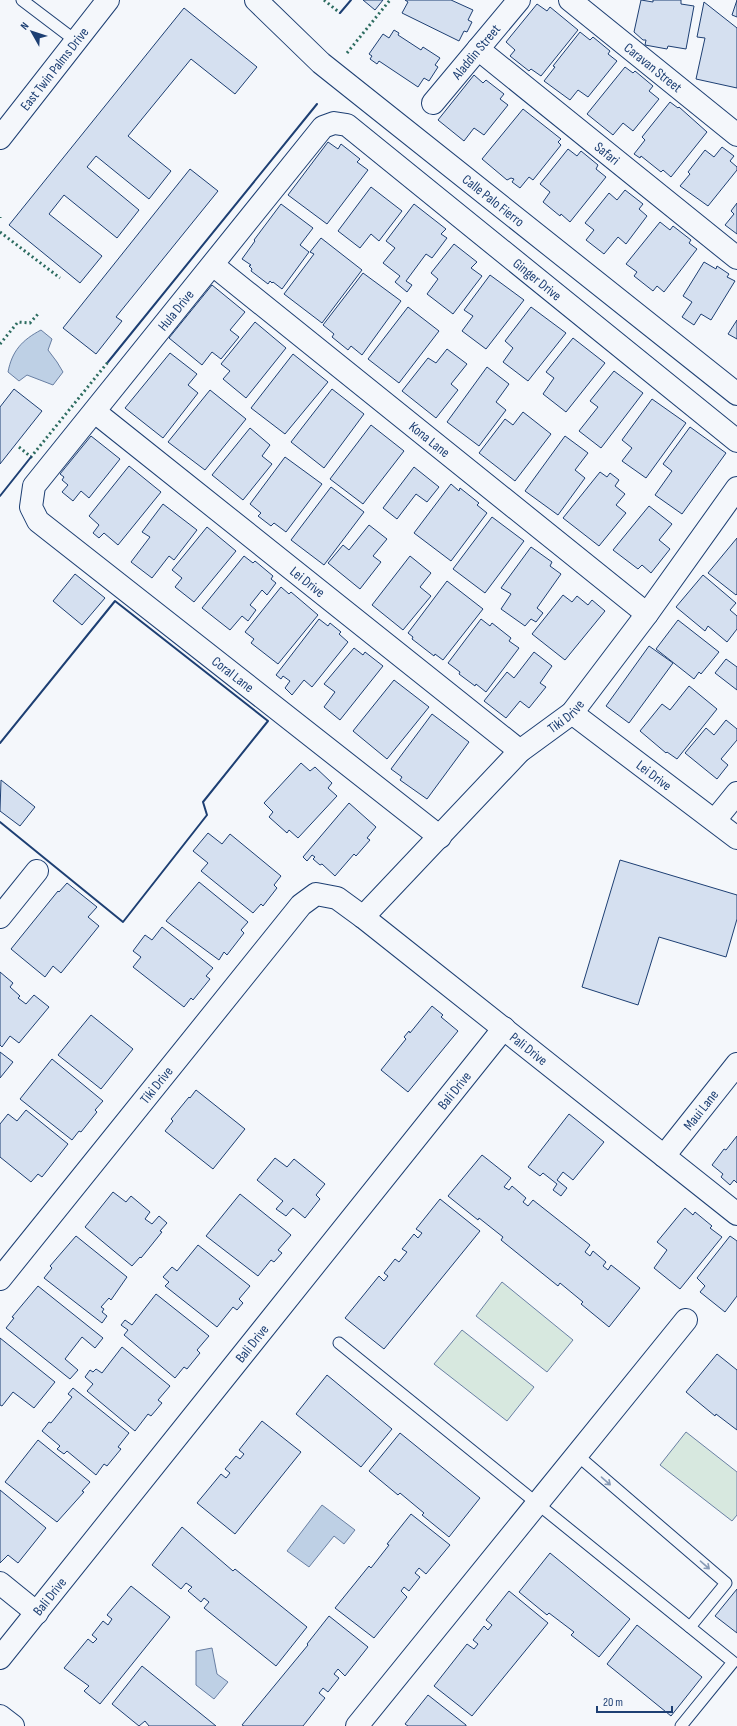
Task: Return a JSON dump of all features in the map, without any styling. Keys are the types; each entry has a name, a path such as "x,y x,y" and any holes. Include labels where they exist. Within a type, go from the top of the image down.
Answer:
{"street":[{"name":"East Twin Palms Drive","path":"0,138 108,0"},
{"name":"Calle Palo Fierro","path":"256,0 321,63 737,394"},
{"name":"Aladdin Street","path":"433,103 519,0"},
{"name":"Caravan Street","path":"570,0 737,135"},
{"name":"Safari","path":"478,49 737,258"},
{"name":"Hula Drive","path":"31,507 34,486 323,127 334,123"},
{"name":"Ginger Drive","path":"334,123 347,126 737,441"},
{"name":"Kona Lane","path":"213,265 647,614"},
{"name":"Lei Drive","path":"95,412 520,751"},
{"name":"Tiki Drive","path":"363,917 520,751 572,713 647,614 737,488"},
{"name":"Coral Lane","path":"31,507 38,521 440,837"},
{"name":"Lei Drive","path":"572,713 716,820 737,838"},
{"path":"716,820 737,793"},
{"path":"0,917 36,871"},
{"name":"Tiki Drive","path":"0,1279 301,905 316,894"},
{"name":"Pali Drive","path":"316,894 337,898 363,917 737,1214"},
{"name":"Bali Drive","path":"0,1658 504,1028"},
{"name":"Maui Lane","path":"664,1156 737,1064"},
{"path":"357,1726 686,1320"},
{"path":"0,1583 37,1613"},
{"path":"0,1716 12,1726"}],"lane":[{"path":"22,0 76,41"},
{"path":"339,1343 733,1662 681,1726"},
{"path":"577,1455 726,1583 690,1627"}],"shaded area":[{"path":"502,1282 573,1340 547,1372 476,1316"},
{"path":"462,1330 534,1387 507,1421 434,1364"},
{"path":"686,1432 737,1472 737,1515 732,1521 660,1465"}],"water":[{"path":"41,330 52,339 48,350 63,372 53,385 27,375 19,381 8,372 15,352 23,342"},
{"path":"322,1505 355,1530 344,1544 334,1536 309,1567 287,1551"},
{"path":"212,1648 217,1674 228,1682 214,1699 196,1685 196,1651"}],"building":[{"path":"363,0 383,0 375,10"},
{"path":"405,0 451,0 473,10 468,20 472,22 467,32 464,31 459,41 402,13 408,2"},
{"path":"641,0 653,2 653,0 681,0 681,4 694,6 686,49 668,46 667,49 645,45 646,40 643,40 634,32"},
{"path":"737,0 737,17 732,15"},
{"path":"704,2 737,28 737,88 696,79 705,38 697,37"},
{"path":"537,4 547,11 550,7 578,30 541,76 531,69 529,71 510,56 515,50 506,42"},
{"path":"184,8 257,67 235,94 191,59 128,136 171,171 149,199 96,156 87,167 139,210 117,238 64,195 49,214 102,256 80,283 9,225"},
{"path":"394,30 399,33 398,35 421,50 423,47 440,58 435,65 438,67 429,81 424,78 418,87 379,61 377,64 370,59 372,56 369,54 383,34 389,38"},
{"path":"580,32 590,40 593,37 610,51 608,54 617,61 588,97 578,90 570,100 544,81 555,67 553,66"},
{"path":"625,67 633,73 635,71 653,86 649,91 659,99 633,131 623,123 613,135 587,114"},
{"path":"474,75 483,83 486,80 504,94 500,99 508,105 484,135 474,128 464,141 438,120"},
{"path":"670,102 678,108 679,107 707,132 671,177 663,170 661,172 641,156 640,158 634,154 645,140 642,137"},
{"path":"523,109 561,139 558,142 561,145 533,180 529,177 520,188 512,182 514,179 511,178 507,180 482,159"},
{"path":"328,142 338,149 341,144 360,159 357,162 368,170 327,224 288,195"},
{"path":"722,147 734,156 730,161 737,167 737,170 708,206 680,186 690,174 688,172 705,150 714,157"},
{"path":"568,149 577,156 581,151 598,165 596,169 606,177 570,222 543,202 550,192 540,184"},
{"path":"190,169 218,191 116,317 122,321 96,354 63,328"},
{"path":"371,187 402,211 379,241 371,234 360,248 338,231"},
{"path":"625,190 643,204 639,209 647,216 626,244 618,237 604,254 586,240 594,230 585,223 609,193 617,200"},
{"path":"737,203 737,234 725,225 734,214 731,211"},
{"path":"281,204 313,228 300,245 309,252 282,289 273,282 272,283 270,281 268,284 251,271 252,269 249,266 251,265 242,259 255,241 254,240"},
{"path":"414,204 446,229 441,234 447,238 432,258 426,254 406,281 412,285 407,292 395,282 400,276 383,263 395,248 386,241"},
{"path":"660,222 670,230 673,226 691,240 689,243 697,249 664,292 657,286 653,291 634,276 637,272 626,264"},
{"path":"321,238 362,270 322,323 284,294 314,254 310,252"},
{"path":"454,244 477,262 471,268 482,276 453,314 427,294 438,279 431,273"},
{"path":"704,262 716,269 717,266 729,274 727,277 735,281 711,320 701,314 694,325 682,317 692,302 683,296"},
{"path":"363,273 401,301 362,355 351,346 348,350 332,337 334,334 323,325"},
{"path":"490,275 524,300 486,349 462,331 473,316 464,310"},
{"path":"212,285 245,312 230,330 239,337 221,359 212,352 202,365 169,338"},
{"path":"408,307 439,331 399,383 368,359"},
{"path":"531,307 566,333 528,381 503,362 513,348 505,341"},
{"path":"737,320 737,339 728,334"},
{"path":"255,322 286,348 246,398 223,379 230,371 221,364"},
{"path":"573,338 605,363 566,412 543,394 554,378 546,372"},
{"path":"447,349 467,364 451,384 458,390 436,418 402,391 428,358 436,363"},
{"path":"170,353 197,374 188,385 198,393 163,438 125,408"},
{"path":"293,354 328,382 285,434 251,408"},
{"path":"487,367 509,384 496,402 506,410 479,446 447,422"},
{"path":"614,371 643,393 601,448 579,431 598,407 590,401"},
{"path":"14,389 42,411 0,464 0,407"},
{"path":"332,389 364,414 324,468 291,442"},
{"path":"210,390 246,419 205,470 168,442"},
{"path":"652,399 686,423 646,478 622,461 632,448 622,440"},
{"path":"523,412 551,434 515,481 479,453 505,419 513,425"},
{"path":"371,425 404,451 363,504 330,479"},
{"path":"690,427 726,453 682,514 655,495 672,471 663,464"},
{"path":"250,428 270,445 262,456 272,464 243,500 212,475"},
{"path":"91,436 120,459 89,498 81,491 73,501 62,492 68,485 62,480 64,477 60,474"},
{"path":"565,436 588,453 575,470 585,478 558,515 525,491"},
{"path":"285,457 322,484 286,532 274,523 271,526 258,516 261,513 250,504"},
{"path":"129,466 161,492 118,545 104,533 99,538 93,533 99,525 89,516"},
{"path":"414,467 439,487 427,502 416,494 397,519 383,508"},
{"path":"600,472 607,477 610,473 619,480 615,486 625,494 616,505 626,513 599,546 563,518"},
{"path":"451,484 459,491 460,488 479,503 477,505 487,513 451,561 414,533"},
{"path":"331,487 364,512 324,565 291,540"},
{"path":"163,504 197,530 174,560 169,556 152,578 131,562 150,537 142,532"},
{"path":"649,506 672,524 659,540 670,549 651,573 642,565 638,569 613,550"},
{"path":"492,517 524,541 485,593 453,569"},
{"path":"369,525 387,539 373,556 381,562 360,589 328,563 343,545 349,550"},
{"path":"207,527 236,551 194,602 175,587 182,578 172,570"},
{"path":"737,538 737,594 736,595 708,573"},
{"path":"531,547 552,562 550,566 561,574 537,608 543,613 536,622 531,619 525,626 501,609 511,594 501,588"},
{"path":"244,556 253,563 255,561 273,576 271,579 276,583 267,595 262,590 250,605 256,610 248,621 242,616 230,630 202,608"},
{"path":"410,556 431,573 420,587 431,596 403,630 372,605"},
{"path":"75,574 105,598 82,625 53,601"},
{"path":"703,575 736,603 730,610 737,616 737,629 727,642 708,626 705,631 676,607"},
{"path":"447,581 483,609 443,660 435,654 434,656 412,639 413,637 408,633"},
{"path":"281,587 289,594 291,592 318,615 278,664 251,643 254,639 245,632"},
{"path":"563,595 572,602 577,596 588,605 592,600 605,611 565,660 532,634"},
{"path":"319,619 328,626 330,623 341,632 339,634 348,642 312,687 304,680 292,695 285,688 290,681 283,676 281,679 276,675"},
{"path":"481,619 490,626 492,623 511,638 509,641 519,648 486,692 459,674 460,672 448,663"},
{"path":"678,620 719,652 701,674 699,672 694,679 656,649"},
{"path":"649,646 673,663 629,723 606,706"},
{"path":"354,648 363,655 365,652 383,666 340,720 324,707 335,692 324,684"},
{"path":"534,652 552,666 540,683 546,687 529,708 520,701 506,718 484,701 507,672 514,678"},
{"path":"726,659 737,667 737,690 715,673"},
{"path":"394,680 429,707 387,759 353,731"},
{"path":"689,686 717,709 677,759 667,752 666,753 640,731 662,704 670,710"},
{"path":"432,714 469,742 427,799 400,780 402,777 391,769"},
{"path":"726,720 737,729 737,740 721,759 728,765 717,779 685,753 706,728 714,735"},
{"path":"301,763 310,771 315,767 332,783 328,788 337,796 298,838 289,830 287,833 269,817 273,812 264,803"},
{"path":"1,780 35,807 20,826 0,811"},
{"path":"349,803 376,827 367,838 370,840 356,856 354,854 335,876 322,864 320,865 313,859 315,857 312,855 307,861 303,857"},
{"path":"208,833 222,844 230,834 281,876 274,885 277,888 263,906 261,904 253,913 201,871 208,863 193,851"},
{"path":"620,860 737,895 737,919 726,957 659,937 638,1005 582,987"},
{"path":"199,882 248,922 241,930 244,933 227,955 224,952 219,960 166,921"},
{"path":"67,883 97,907 88,917 99,926 61,973 53,966 45,977 11,949 58,891 59,892"},
{"path":"162,927 213,968 206,976 210,979 193,1000 191,998 184,1007 133,967 141,957 133,951 145,935 152,940"},
{"path":"0,972 13,983 10,987 20,996 18,998 26,1004 34,995 49,1007 19,1043 10,1036 2,1047 0,1045"},
{"path":"432,1006 443,1015 441,1017 458,1031 408,1092 381,1070 406,1039 404,1037 409,1031 410,1033"},
{"path":"91,1015 133,1049 101,1089 58,1055"},
{"path":"0,1052 13,1062 0,1078"},
{"path":"52,1059 103,1101 95,1110 97,1112 81,1132 79,1131 72,1140 20,1099"},
{"path":"196,1090 245,1129 213,1169 165,1131 173,1121 171,1119"},
{"path":"26,1110 68,1144 42,1177 38,1174 31,1182 0,1157 0,1124 8,1114 17,1121"},
{"path":"569,1114 604,1142 573,1180 563,1172 557,1180 567,1188 561,1196 553,1190 557,1184 543,1173 540,1176 528,1167"},
{"path":"737,1136 737,1183 734,1180 730,1185 721,1177 723,1174 712,1165 724,1149 726,1150"},
{"path":"482,1155 511,1178 504,1187 509,1190 512,1186 526,1198 523,1202 528,1206 533,1200 590,1245 585,1252 590,1256 593,1251 606,1262 603,1266 608,1270 611,1265 640,1288 609,1327 581,1304 583,1302 560,1283 558,1286 501,1240 503,1237 479,1218 478,1220 448,1196"},
{"path":"275,1158 287,1167 294,1159 325,1184 316,1195 320,1199 305,1218 293,1208 286,1216 276,1209 283,1201 257,1180"},
{"path":"113,1192 126,1202 131,1196 150,1212 145,1219 152,1224 159,1216 167,1223 160,1231 162,1232 141,1258 140,1257 132,1266 85,1227"},
{"path":"240,1194 291,1235 278,1250 282,1253 274,1262 271,1260 258,1276 206,1236"},
{"path":"440,1199 480,1231 384,1349 345,1318 379,1276 384,1281 388,1276 384,1273 395,1259 399,1262 407,1252 402,1249 414,1234 418,1238 422,1233 416,1229"},
{"path":"685,1208 693,1215 695,1212 712,1226 710,1228 722,1237 680,1289 654,1268 667,1250 657,1242"},
{"path":"76,1236 127,1277 111,1300 109,1298 101,1307 104,1309 102,1312 107,1316 102,1323 44,1278 52,1268 50,1266"},
{"path":"730,1236 737,1241 737,1296 725,1312 700,1292 705,1286 697,1278"},
{"path":"198,1245 250,1286 239,1299 243,1303 237,1310 233,1307 217,1327 165,1286 169,1282 163,1277 172,1267 177,1271"},
{"path":"38,1286 103,1338 95,1348 82,1337 65,1359 78,1370 70,1379 6,1328 14,1318 12,1317"},
{"path":"156,1294 209,1336 197,1350 200,1353 187,1369 184,1367 175,1378 124,1335 128,1330 121,1325 125,1320 132,1325"},
{"path":"0,1338 55,1382 34,1408 13,1392 2,1406 0,1405"},
{"path":"122,1347 170,1386 158,1400 162,1403 151,1416 148,1414 135,1431 87,1391 93,1384 85,1377 90,1370 93,1372 96,1369 102,1373"},
{"path":"717,1354 737,1370 737,1430 716,1414 715,1416 686,1392"},
{"path":"327,1375 392,1429 361,1467 296,1414"},
{"path":"73,1388 129,1433 118,1447 121,1449 107,1466 104,1464 96,1475 67,1451 64,1454 57,1449 60,1446 42,1431 49,1422 51,1423 72,1397 68,1394"},
{"path":"262,1421 301,1452 235,1534 197,1503 221,1474 226,1478 230,1473 225,1469 236,1456 240,1459 244,1454 239,1450"},
{"path":"400,1433 480,1498 449,1537 422,1515 424,1513 400,1493 398,1495 369,1471"},
{"path":"38,1440 90,1482 82,1491 84,1492 57,1522 5,1482"},
{"path":"0,1490 46,1528 18,1563 8,1555 0,1563"},
{"path":"411,1514 450,1545 426,1574 419,1568 415,1573 420,1577 409,1591 404,1587 401,1591 407,1597 374,1638 335,1608 369,1566 371,1568 389,1545 387,1544"},
{"path":"182,1527 233,1571 235,1569 307,1627 276,1666 204,1608 209,1602 204,1598 201,1602 188,1591 192,1587 186,1583 181,1589 152,1565"},
{"path":"550,1553 630,1619 599,1657 571,1635 574,1632 549,1613 547,1615 519,1592"},
{"path":"131,1586 170,1617 100,1704 84,1691 89,1686 64,1668 88,1639 93,1643 97,1639 92,1635 103,1621 108,1625 112,1619 107,1615"},
{"path":"737,1589 737,1633 715,1616"},
{"path":"509,1591 548,1623 472,1716 434,1686 467,1644 474,1649 478,1644 473,1640 484,1626 488,1630 492,1625 486,1620"},
{"path":"329,1616 368,1647 345,1676 338,1669 334,1674 339,1678 328,1692 323,1688 319,1693 325,1698 303,1726 242,1725 308,1645 307,1644"},
{"path":"637,1625 702,1677 671,1716 607,1664"},
{"path":"142,1666 216,1726 149,1726 145,1721 139,1726 112,1704"},
{"path":"428,1695 466,1726 408,1726 405,1724"}],"hedge":[{"path":"324,0 340,13"},
{"path":"347,53 390,0"},
{"path":"0,232 60,278"},
{"path":"0,344 18,322 30,323 38,314"},
{"path":"19,447 31,457 108,362"}],"wall":[{"path":"340,13 351,0"},
{"path":"108,362 317,104"},
{"path":"0,496 31,457"},
{"path":"0,743 115,601 268,721 203,802 207,815 123,922 0,822"}]}
